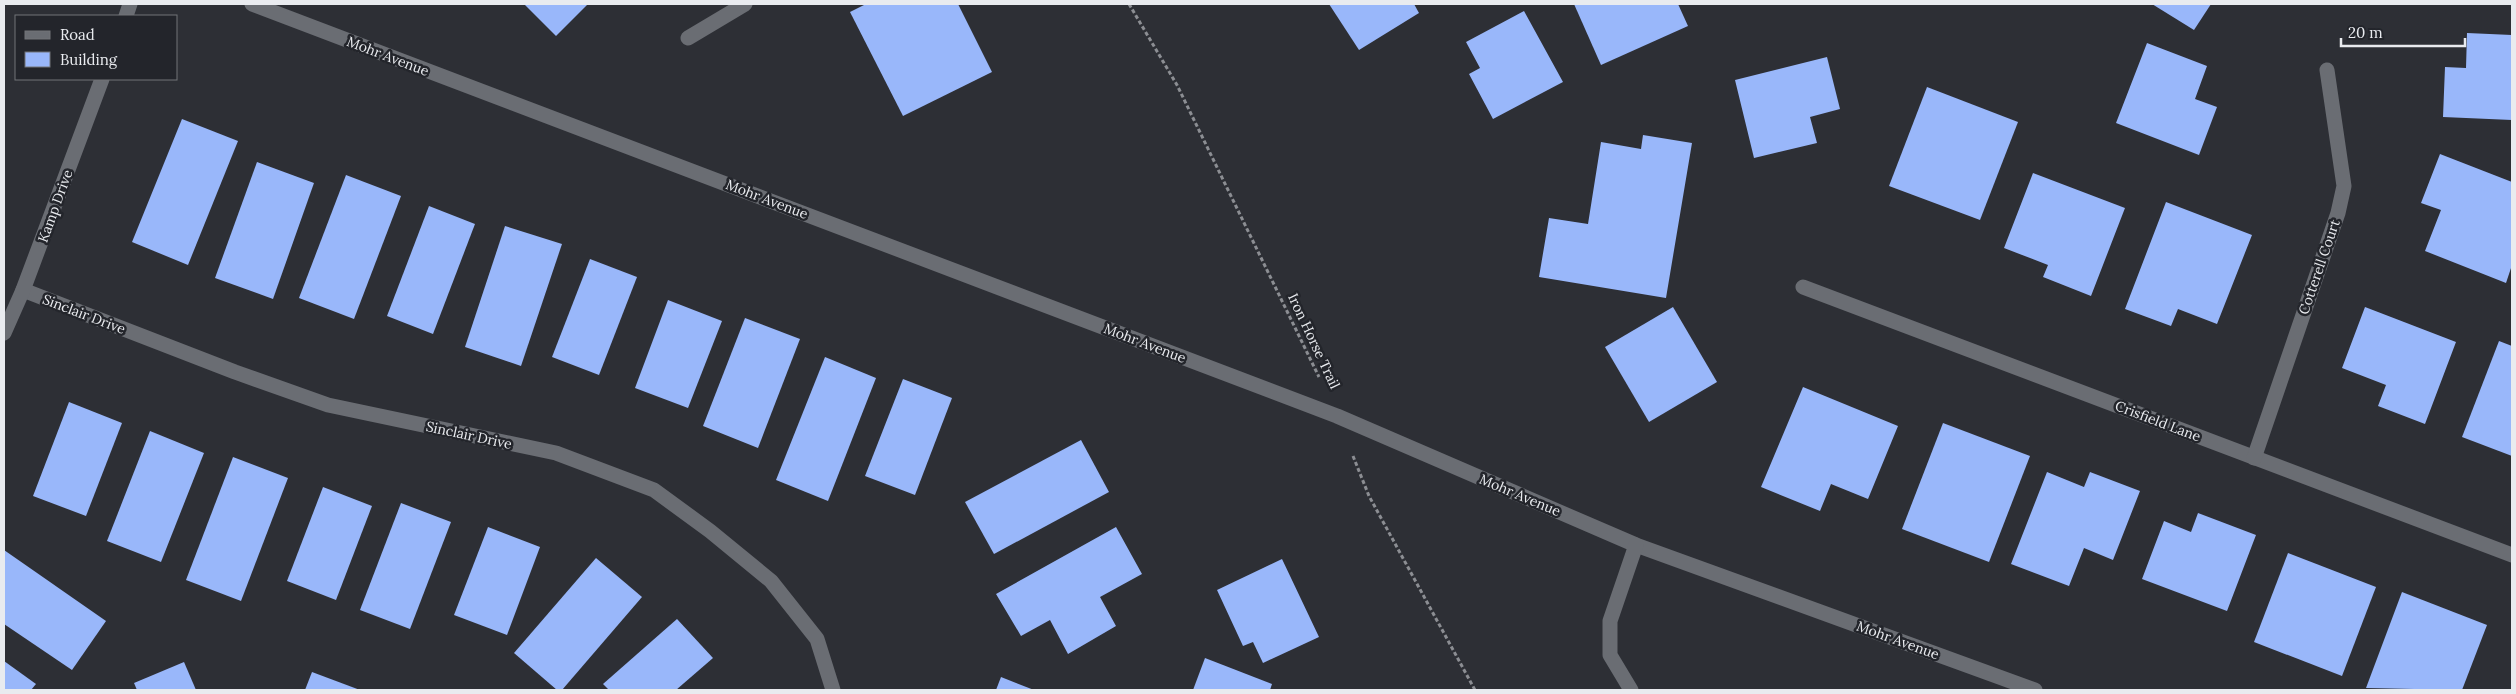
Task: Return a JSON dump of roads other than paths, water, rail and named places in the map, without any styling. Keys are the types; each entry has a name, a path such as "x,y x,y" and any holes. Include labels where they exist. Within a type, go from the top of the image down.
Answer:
{"street":[{"name":"Mohr Avenue","path":"252,4 1337,416 1636,545 2035,690"},
{"path":"688,38 745,4"},
{"name":"Cotterell Court","path":"2254,458 2338,213 2344,186 2327,70"},
{"name":"Kamp Drive","path":"4,333 23,290 102,80"},
{"name":"Crisfield Lane","path":"1803,287 2512,555"},
{"name":"Sinclair Drive","path":"23,290 234,372 328,405 556,453 654,490 710,531 771,581 817,639 833,690"},
{"path":"1631,690 1610,655 1610,621 1636,545"}]}
